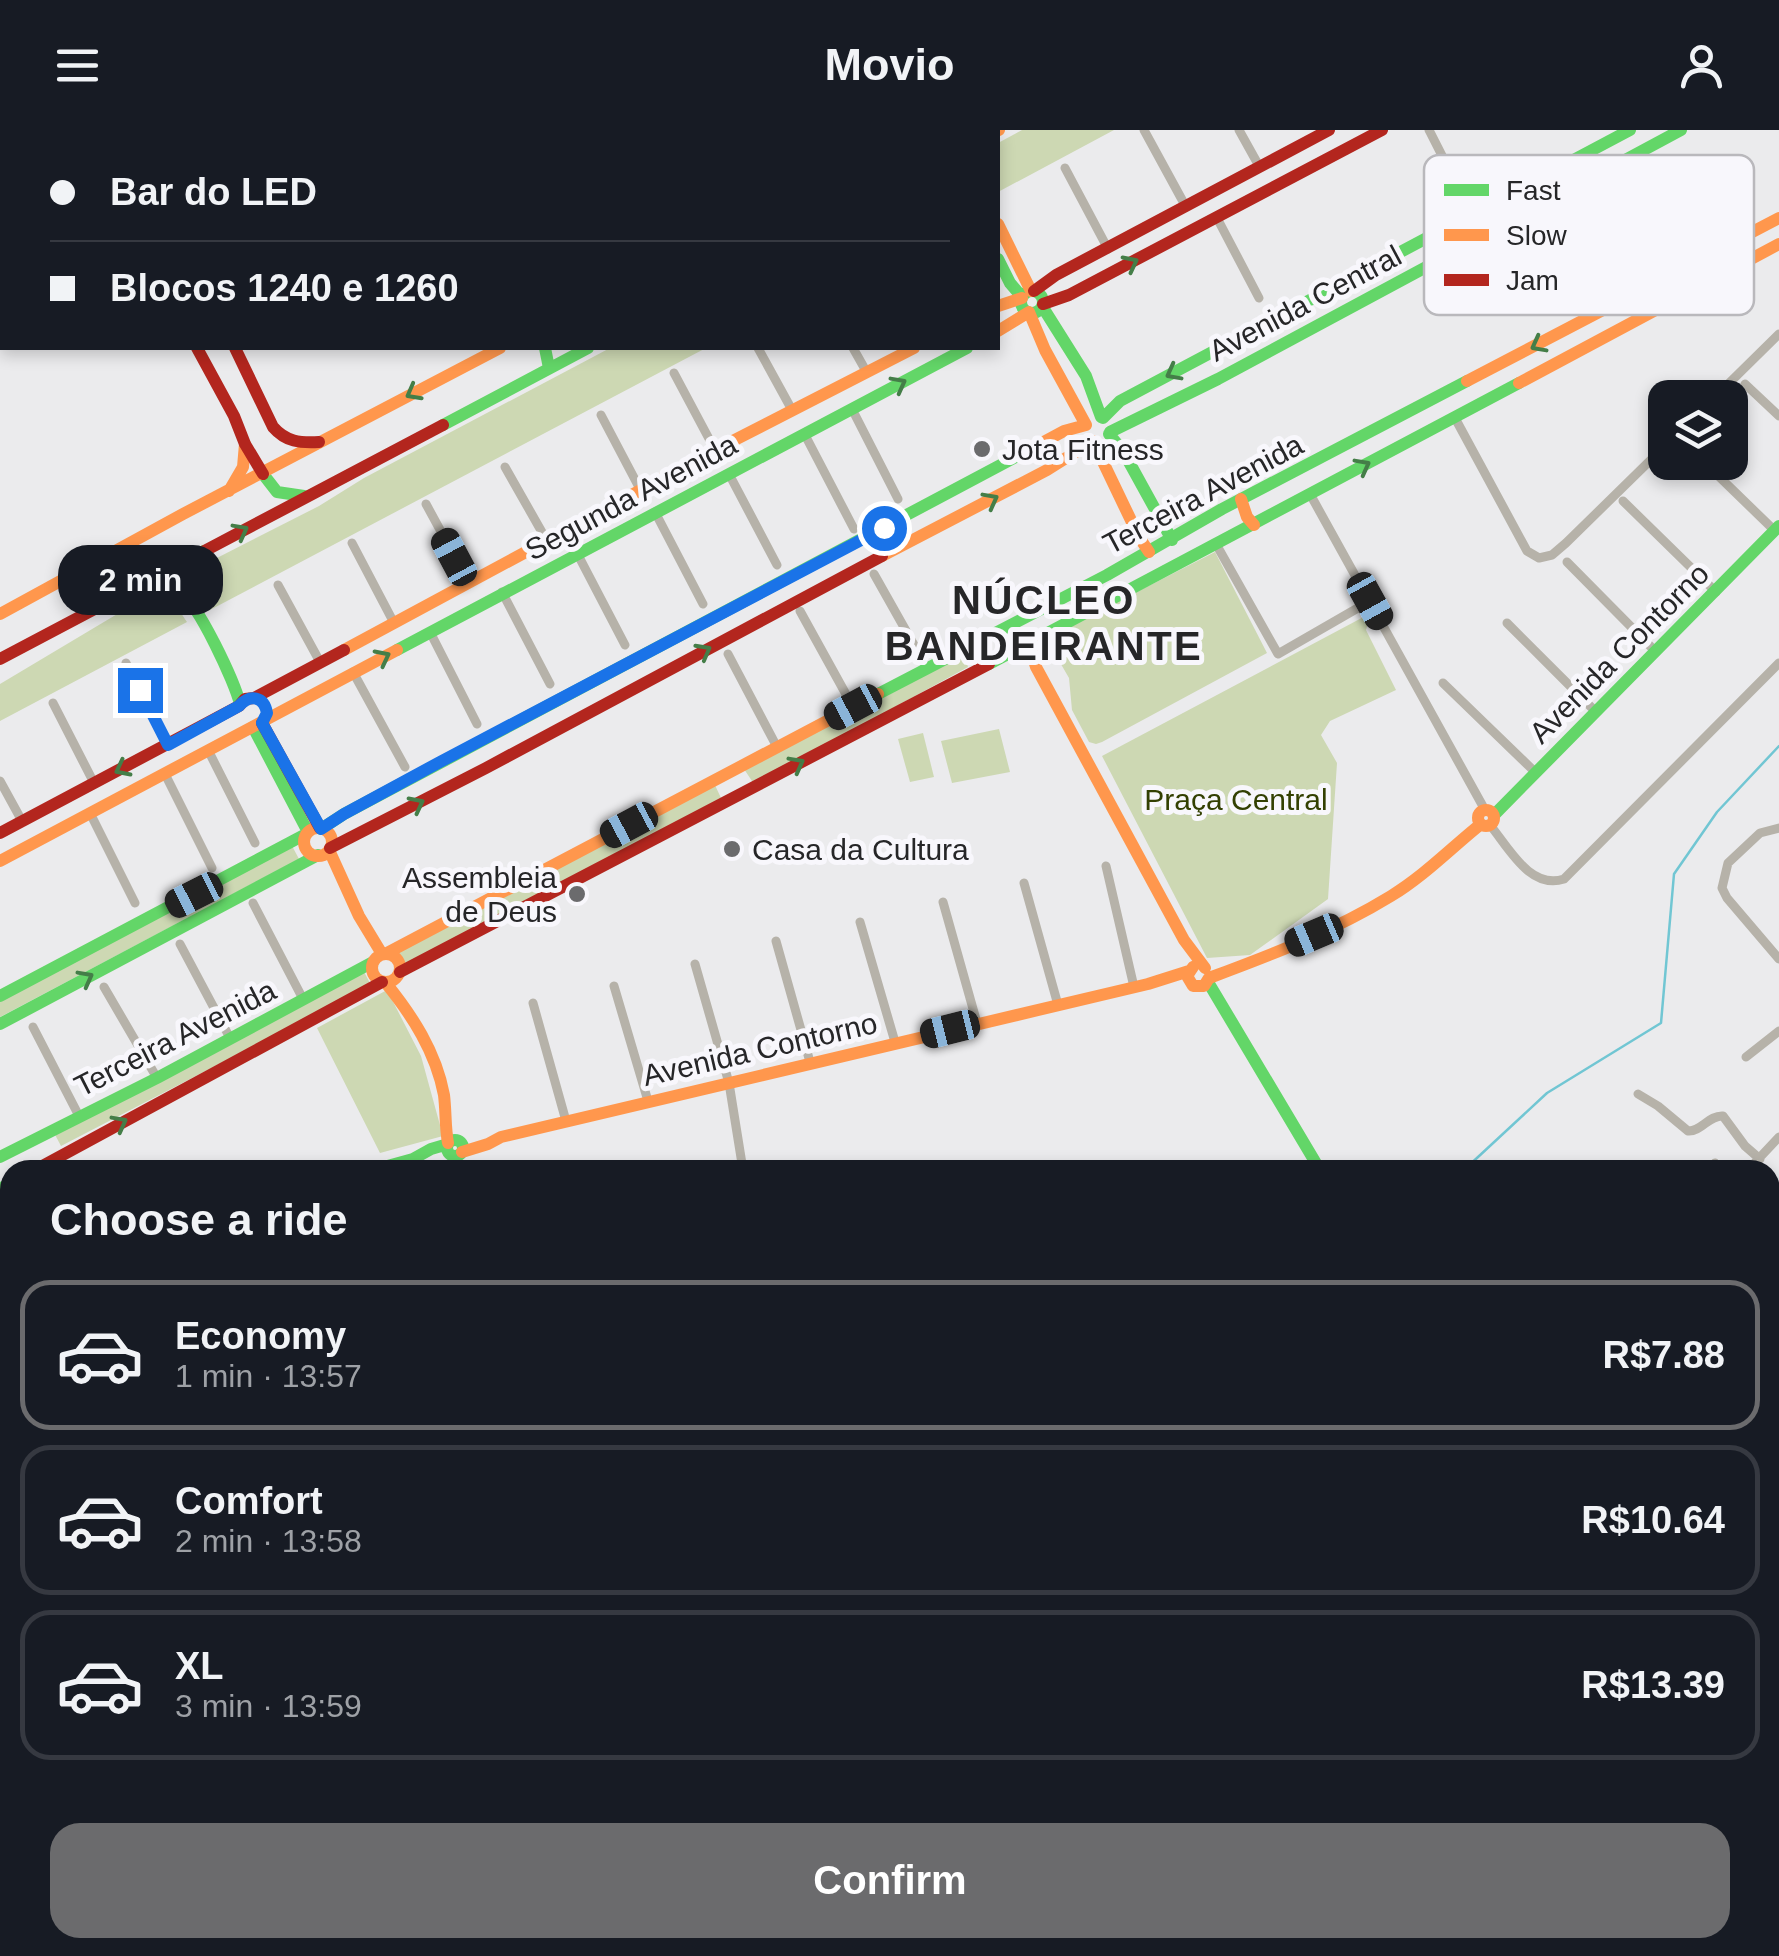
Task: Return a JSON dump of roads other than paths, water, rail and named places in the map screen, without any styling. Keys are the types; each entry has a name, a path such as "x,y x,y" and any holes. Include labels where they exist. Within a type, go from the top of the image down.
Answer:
{"main road":[{"path":"1000,305 1329,130"},
{"path":"1000,330 1382,130"},
{"name":"Avenida Central","path":"1633,155 1681,130"},
{"name":"Avenida Central","path":"1585,155 1626,132"},
{"path":"1606,144 1616,155"},
{"path":"1299,145 1299,157 1307,170"},
{"path":"1279,156 1287,164 1290,179"},
{"name":"Terceira Avenida","path":"1754,230 1779,218"},
{"path":"1000,229 1027,294 1024,309 1149,552"},
{"path":"1754,230 1756,239 1774,250"},
{"name":"Avenida Central","path":"1102,417 1120,402 1424,240"},
{"path":"1000,264 1010,282 1027,294 1041,296 1098,399 1102,417"},
{"name":"Avenida Central","path":"1110,433 1424,267"},
{"name":"Terceira Avenida","path":"1,1153 157,1078 378,957 1594,315"},
{"name":"Terceira Avenida","path":"54,1160 1645,315"},
{"path":"199,350 262,474 277,492 307,496"},
{"path":"235,350 280,435 290,442 326,441"},
{"path":"0,614 496,350"},
{"path":"546,350 550,368"},
{"path":"3,655 579,350"},
{"name":"Segunda Avenida","path":"0,833 715,450 910,350"},
{"name":"Segunda Avenida","path":"0,861 963,350"},
{"path":"1208,355 1206,367 1218,379"},
{"path":"1448,392 1457,417"},
{"path":"822,394 834,418"},
{"path":"234,416 251,414 262,402"},
{"path":"807,402 820,427"},
{"path":"1428,403 1436,410 1439,426"},
{"path":"0,996 846,548 857,535 1064,431 1086,426 1092,418 1108,421 1110,433 1172,540"},
{"path":"0,1024 868,568 1110,433"},
{"path":"228,492 243,467 245,444"},
{"path":"1241,499 1254,525"},
{"path":"1222,510 1236,534"},
{"path":"1139,537 1162,524"},
{"name":"Avenida Contorno","path":"409,1160 431,1149 501,1138 895,1042 1240,966 1338,926 1390,896 1488,819 1777,528"},
{"path":"857,535 868,568"},
{"path":"846,548 868,568"},
{"path":"192,602 194,572 204,551"},
{"path":"510,560 515,577 522,582"},
{"path":"491,571 500,574 502,592"},
{"path":"141,584 179,592 192,602 236,688 246,701 264,703 267,713 258,724"},
{"path":"989,634 988,646 1004,656 1028,658 1036,668 1200,976 1314,1160"},
{"path":"1034,641 1036,668"},
{"path":"963,649 974,653 980,668"},
{"path":"600,678 600,693 610,702"},
{"path":"574,692 586,696 592,710"},
{"path":"246,701 239,719 258,724 314,831"},
{"path":"737,768 749,790"},
{"path":"714,780 724,789 727,801"},
{"path":"314,831 330,834 332,843 324,852"},
{"path":"314,831 305,842 307,850 324,852"},
{"path":"324,852 378,957 372,972 378,980 391,978"},
{"path":"378,957 398,958 391,978 430,1052 442,1085 455,1146"},
{"path":"43,1134 46,1160"}],"street":[{"path":"1144,130 1186,207"},
{"path":"1239,130 1259,166"},
{"path":"1429,130 1442,155"},
{"path":"1065,168 1108,250"},
{"path":"1217,218 1258,298"},
{"path":"1732,380 1779,334"},
{"path":"759,350 792,410"},
{"path":"854,350 866,371"},
{"path":"674,374 715,450"},
{"path":"1748,387 1779,416"},
{"path":"852,409 898,499"},
{"path":"601,415 641,491"},
{"path":"1457,417 1527,551 1539,558 1552,555 1566,543 1648,463"},
{"path":"805,435 857,535"},
{"path":"505,467 546,541"},
{"path":"729,474 778,565"},
{"path":"1724,480 1777,528"},
{"path":"1310,494 1488,819 1532,875 1543,882 1564,879 1779,663"},
{"path":"1623,502 1716,592"},
{"path":"426,504 468,583"},
{"path":"655,512 703,604"},
{"path":"352,543 394,622"},
{"path":"1216,544 1278,654 1370,601"},
{"path":"577,553 625,645"},
{"path":"1567,562 1656,652"},
{"path":"868,568 927,668"},
{"path":"278,585 320,662"},
{"path":"502,592 550,684"},
{"path":"800,611 853,707"},
{"path":"1507,622 1595,711"},
{"path":"430,632 476,724"},
{"path":"728,654 777,747"},
{"path":"126,663 168,745"},
{"path":"353,672 405,768"},
{"path":"1443,683 1535,772"},
{"path":"53,703 94,783"},
{"path":"208,750 255,843"},
{"path":"165,774 212,868"},
{"path":"0,781 22,821"},
{"path":"90,813 136,902"},
{"path":"1779,828 1760,833 1732,858 1722,888 1726,898 1779,959"},
{"path":"1106,866 1141,986"},
{"path":"1024,883 1058,1005"},
{"path":"253,902 303,1000"},
{"path":"943,902 977,1023"},
{"path":"860,922 895,1042"},
{"path":"776,941 810,1062"},
{"path":"180,944 230,1038"},
{"path":"695,964 729,1083 741,1160"},
{"path":"104,986 157,1078"},
{"path":"614,986 648,1101"},
{"path":"533,1003 566,1120"},
{"path":"33,1027 79,1116"},
{"path":"1746,1057 1779,1031"},
{"path":"1638,1094 1691,1132 1716,1116 1723,1116 1760,1159 1779,1137"}],"waterway":[{"path":"1475,1160 1547,1093 1661,1023 1674,874 1717,812 1779,746"}],"place":[{"name":"Jota Fitness","path":"982,449"},
{"name":"Casa da Cultura","path":"732,849"},
{"name":"Assembleia de Deus","path":"577,894"}],"district":[{"name":"NÚCLEO BANDEIRANTE","path":"1044,623"}],"park label":[{"name":"Praça Central","path":"1236,799"}]}
